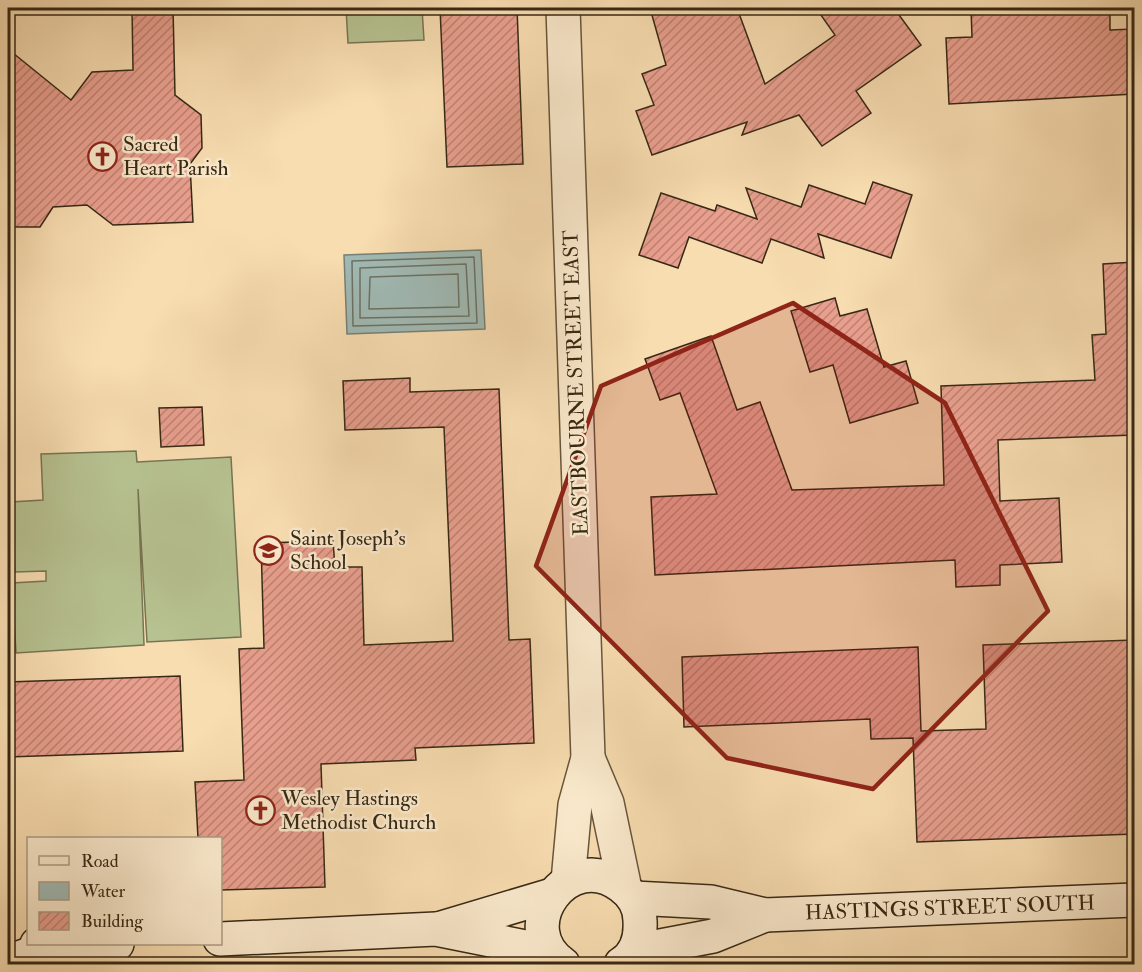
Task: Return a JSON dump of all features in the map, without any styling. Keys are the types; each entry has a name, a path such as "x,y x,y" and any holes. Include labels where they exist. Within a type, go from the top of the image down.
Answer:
{"main road":[{"name":"EASTBOURNE STREET EAST","path":"556,958 542,929 543,917 560,888 575,805 588,758 563,8"},
{"name":"EASTBOURNE STREET EAST","path":"588,758 607,803 629,893 640,915 641,934 626,960"},
{"path":"222,939 436,929 560,888 590,875 603,876 629,893"},
{"name":"HASTINGS STREET SOUTH","path":"629,893 711,902 765,915 1134,900"},
{"name":"HASTINGS STREET SOUTH","path":"626,960 713,936 765,915"},
{"path":"436,929 556,958"},
{"path":"8,938 27,942"},
{"path":"8,963 37,945"}],"highlighted area":[{"path":"793,303 945,403 1048,611 873,789 727,758 536,566 601,386"}],"green space":[{"path":"346,8 422,8 424,40 348,43"},
{"path":"136,451 137,462 231,457 241,637 147,642 138,489 144,645 16,653 12,583 46,581 46,571 15,572 11,502 43,500 41,454"}],"water":[{"path":"481,250 485,329 347,334 344,255"}],"building":[{"name":"Sacred Heart Parish","path":"132,8 173,8 175,95 201,115 202,148 190,164 193,222 113,225 87,205 53,207 40,227 8,227 8,49 71,100 92,72 133,70"},
{"path":"440,8 517,8 523,164 447,167"},
{"path":"650,8 737,8 765,84 835,35 816,8 894,8 921,45 856,91 871,113 822,146 799,115 742,135 747,122 652,155 636,111 654,105 642,74 666,65"},
{"path":"971,8 1110,8 1110,30 1134,29 1134,94 949,104 946,38 972,37"},
{"path":"873,182 912,195 891,258 818,234 824,258 771,239 762,263 689,237 678,268 639,255 661,193 715,211 717,205 757,219 746,188 801,207 809,185 865,204"},
{"path":"1134,262 1134,435 998,440 1000,501 1059,498 1062,562 1000,565 1000,585 956,587 955,560 655,575 651,497 717,494 680,393 660,400 645,359 711,336 737,410 760,402 792,490 944,485 941,386 1095,380 1092,335 1106,334 1103,264"},
{"path":"835,298 840,316 867,309 884,367 906,361 918,403 850,423 833,365 810,372 791,311"},
{"path":"410,378 410,392 499,389 509,640 530,639 534,743 415,748 416,760 321,764 325,887 222,890 222,837 198,837 195,782 244,780 239,649 264,648 261,543 333,541 335,567 362,567 364,645 453,641 444,427 345,430 343,381"},
{"path":"202,407 204,445 161,447 159,408"},
{"path":"1134,640 1134,834 917,842 913,738 871,739 870,719 684,727 682,657 918,647 921,731 986,729 983,645"},
{"path":"180,676 183,751 8,757 8,682"}],"place":[{"name":"Sacred Heart Parish","path":"102,156"},
{"name":"Saint Joseph's School","path":"269,550"},
{"name":"Wesley Hastings Methodist Church","path":"260,810"}]}
